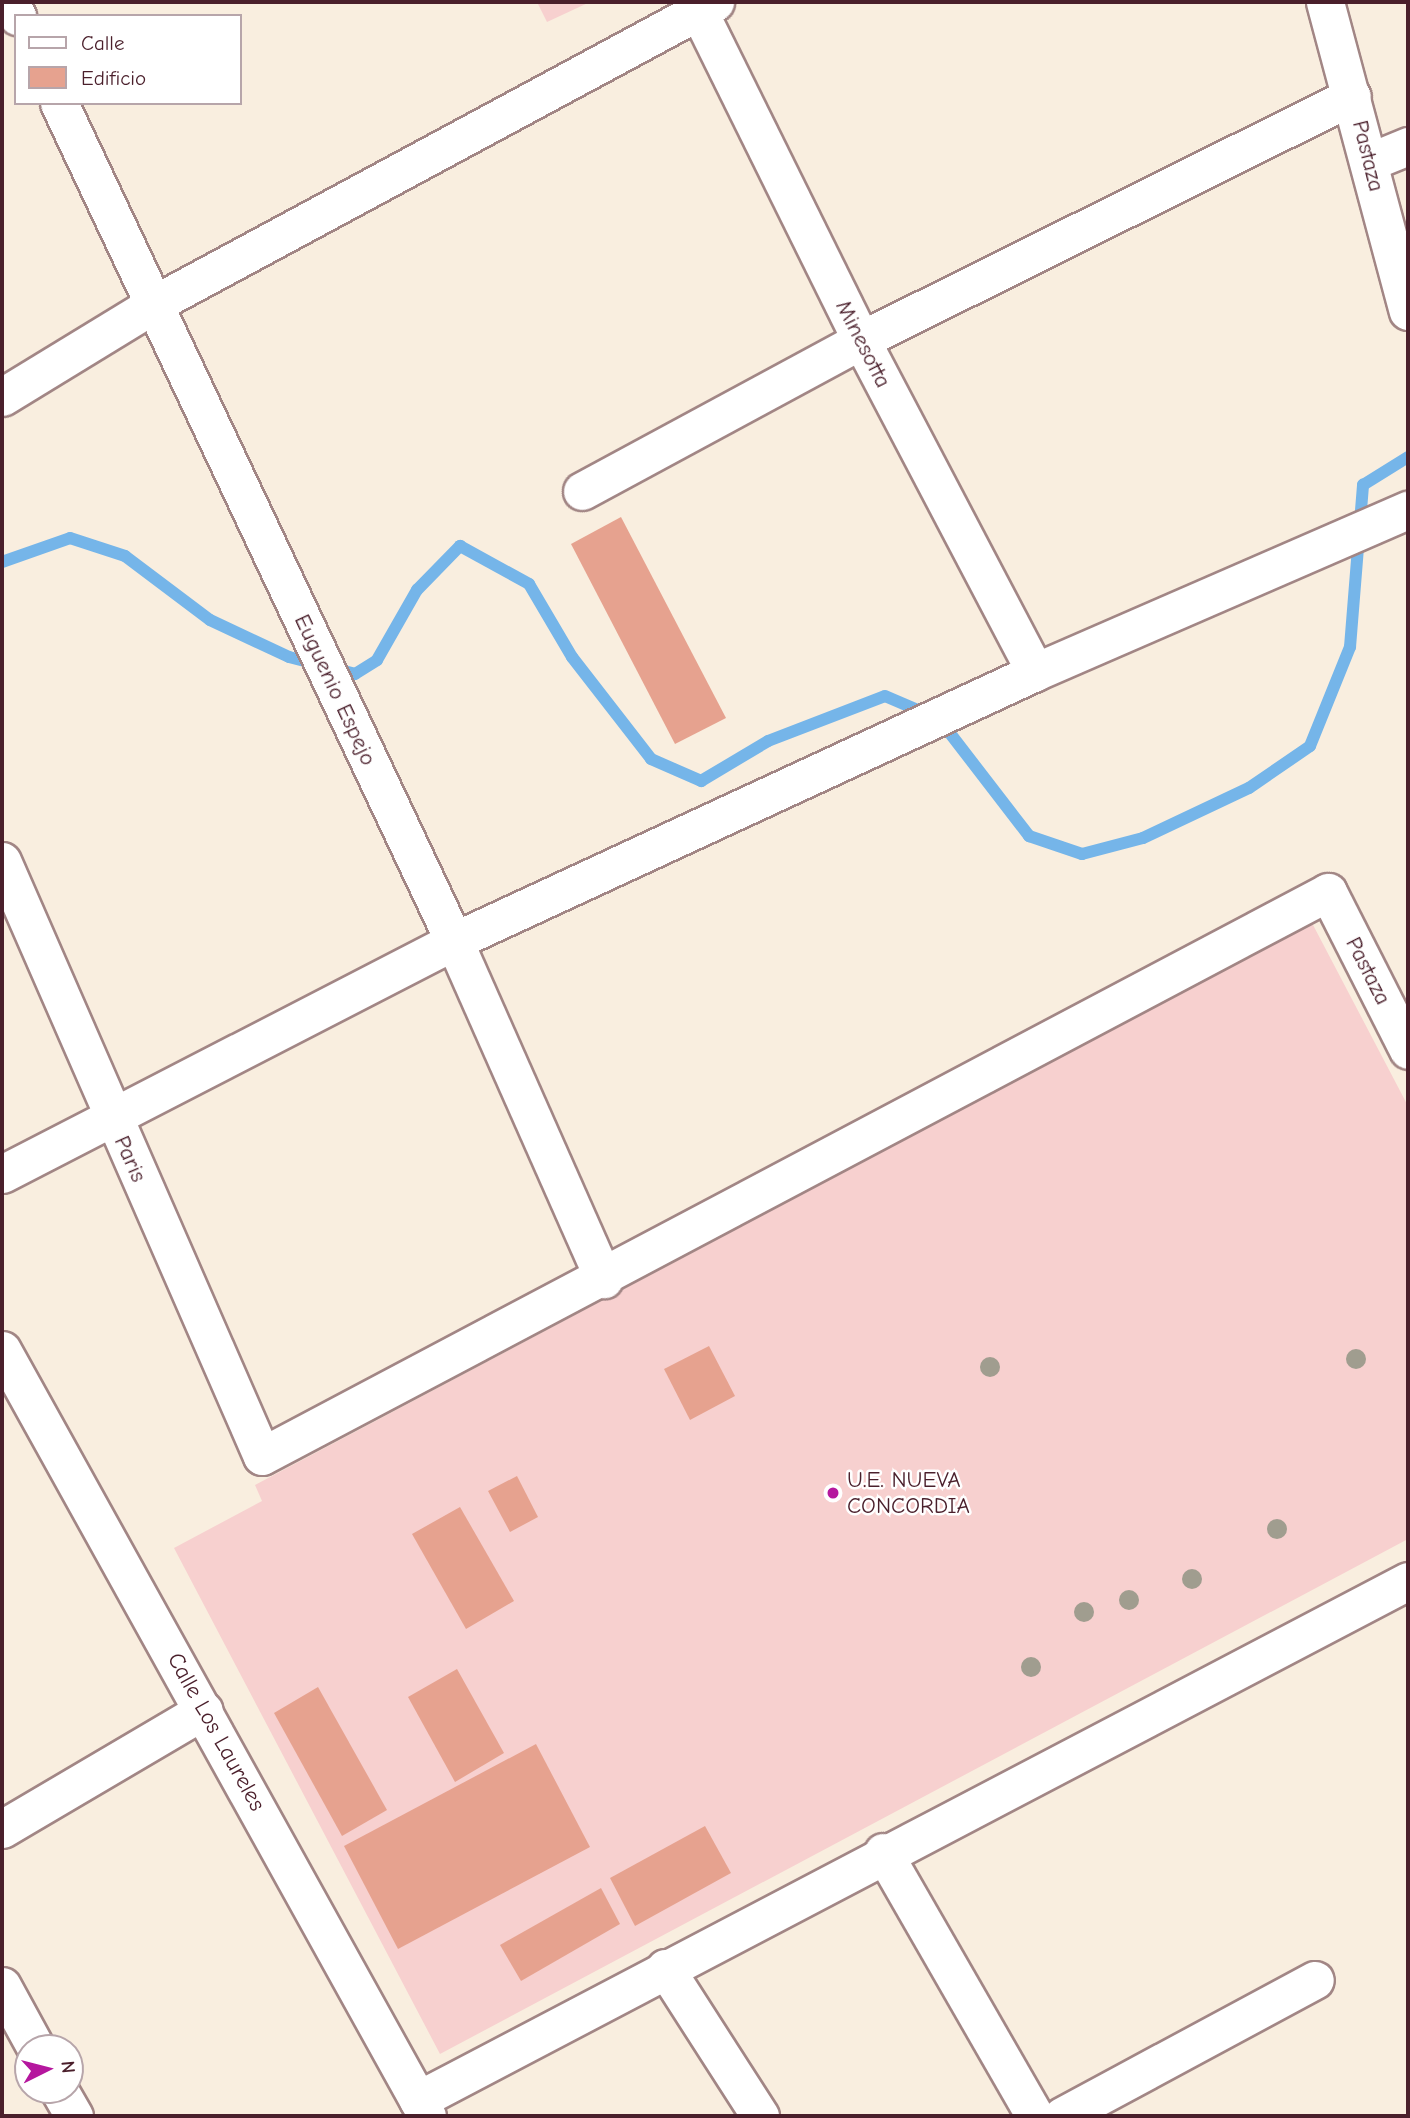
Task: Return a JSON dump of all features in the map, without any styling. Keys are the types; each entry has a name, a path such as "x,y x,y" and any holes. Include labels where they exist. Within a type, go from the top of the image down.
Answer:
{"street":[{"name":"Pastaza","path":"1325,2 1408,311"},
{"path":"2,397 156,303 707,7"},
{"name":"Minesotta","path":"707,7 860,340 1035,672"},
{"path":"582,491 860,340 1352,96"},
{"name":"Euguenio Espejo","path":"60,105 156,303 454,942 604,1279"},
{"path":"1370,162 1408,146"},
{"path":"2,1174 113,1120 454,942 1035,672 1408,510"},
{"name":"Paris","path":"2,861 262,1456 604,1279"},
{"name":"Pastaza","path":"604,1279 1328,892 1408,1050"},
{"name":"Calle Los Laureles","path":"2,1350 423,2108"},
{"path":"423,2108 665,1968 883,1852 1408,1581"},
{"path":"2,1829 204,1710"},
{"path":"883,1852 1035,2116"},
{"path":"665,1968 760,2116"},
{"path":"1062,2116 1315,1980"},
{"path":"2,1986 28,2034"}],"shaded area":[{"path":"537,2 590,2 547,22"},
{"name":"U.E. NUEVA CONCORDIA","path":"1312,923 1408,1106 1408,1539 440,2054 174,1548 262,1501 255,1485"}],"building":[{"path":"621,517 726,718 675,744 571,544"},
{"path":"709,1346 735,1396 690,1420 664,1369"},
{"path":"517,1476 538,1517 510,1532 488,1491"},
{"path":"460,1507 514,1601 466,1629 412,1534"},
{"path":"457,1669 504,1753 455,1782 408,1697"},
{"path":"318,1687 387,1810 342,1836 274,1713"},
{"path":"536,1744 590,1847 398,1949 344,1846"},
{"path":"705,1826 731,1873 635,1926 610,1878"},
{"path":"601,1888 620,1924 521,1981 500,1945"}],"waterway":[{"path":"2,562 70,538 125,556 210,620 289,657 355,674 377,660 417,590 460,546 529,584 572,657 651,759 701,781 768,741 885,696 939,719 1029,836 1082,854 1143,838 1249,788 1310,746 1350,647 1363,485 1408,457"}],"place":[{"name":"U.E. NUEVA CONCORDIA","path":"833,1493"}]}
